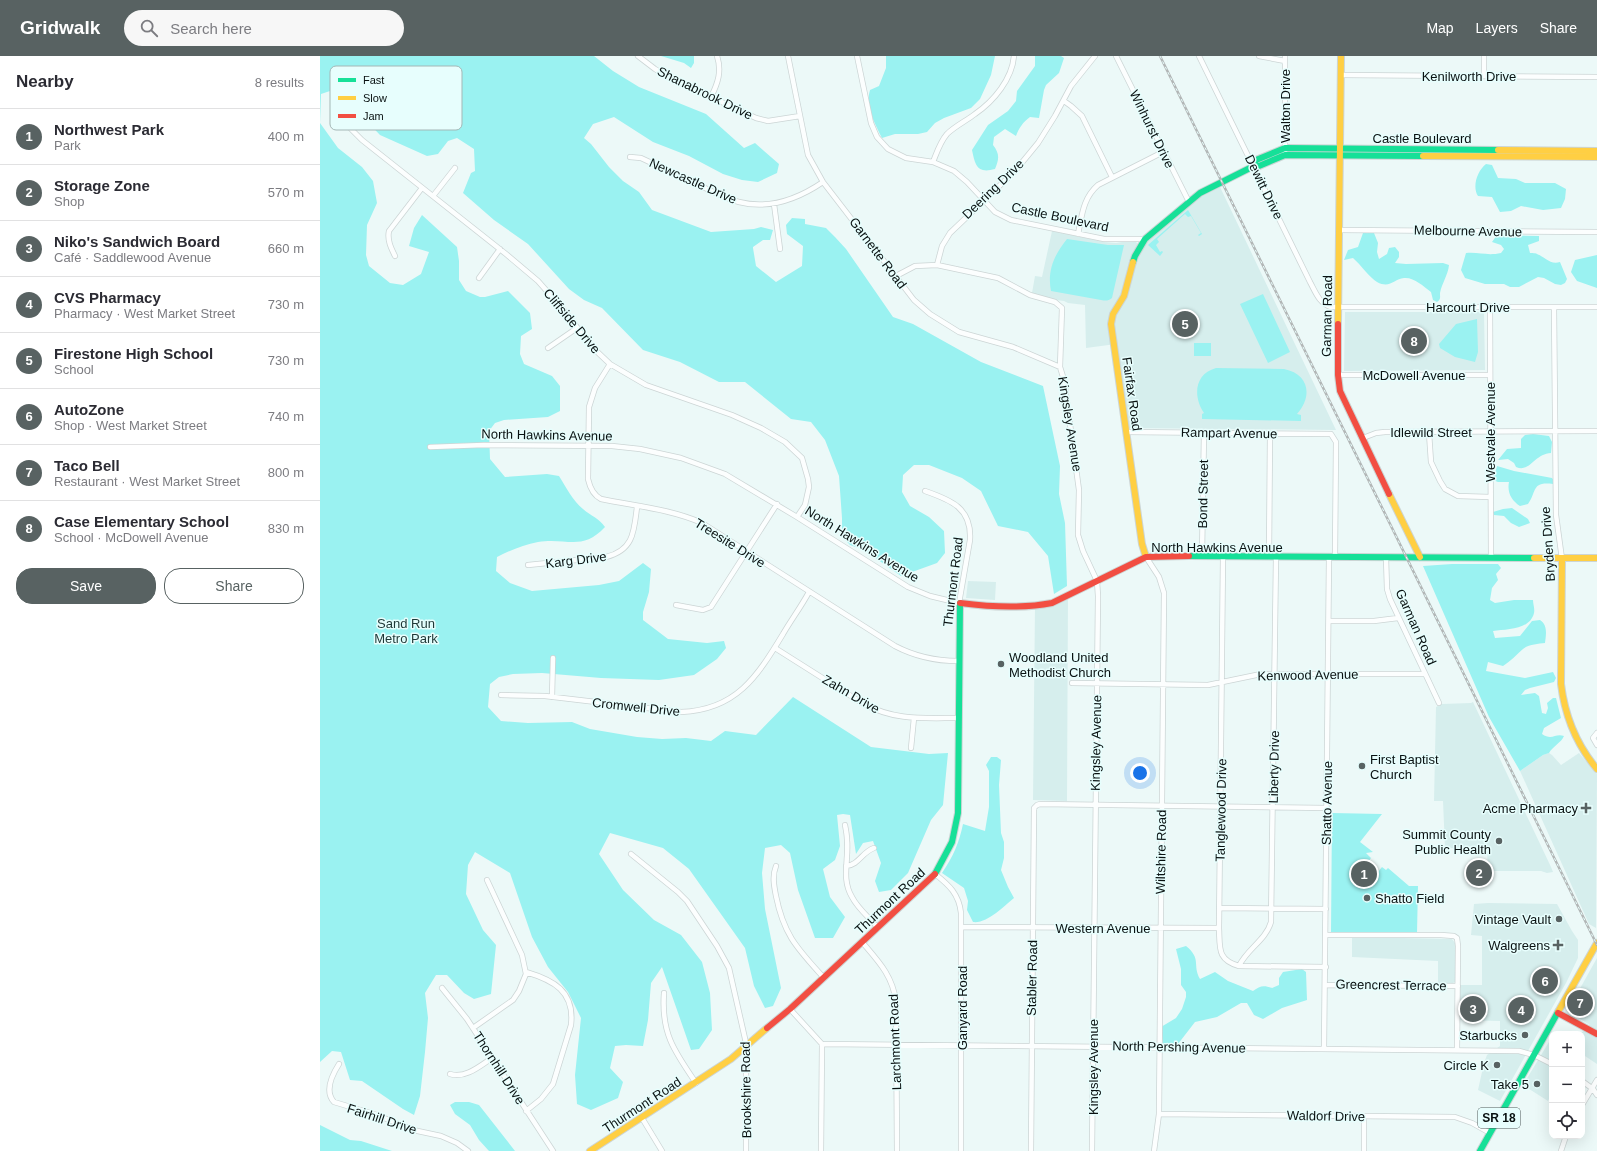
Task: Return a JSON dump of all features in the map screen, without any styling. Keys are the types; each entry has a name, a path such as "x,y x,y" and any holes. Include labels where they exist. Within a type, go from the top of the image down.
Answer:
{"street":[{"name":"Shanabrook Drive","path":"638,56 662,73 763,120 772,121 800,116"},
{"path":"711,97 719,78 717,56"},
{"name":"Garnette Road","path":"788,56 808,155 823,182 914,300 930,314 959,332 1013,347 1060,367"},
{"name":"Castle Boulevard","path":"857,56 871,123 878,137 888,149 901,156 934,162 950,169 961,176 995,212 1011,220 1078,234 1110,240 1145,239 1200,193 1254,166 1259,166 1285,155 1340,152"},
{"path":"934,162 941,143 948,134 983,108 1003,85 1011,71 1014,56"},
{"name":"Deering Drive","path":"937,265 942,246 950,233 1015,171 1038,143 1064,101 1071,86 1095,56"},
{"name":"Winhurst Drive","path":"1116,56 1189,202"},
{"name":"Dewitt Drive","path":"1199,56 1320,301 1331,307 1338,307"},
{"path":"1259,56 1285,58"},
{"name":"Garman Road","path":"1341,56 1338,307 1338,374 1340,391 1420,557"},
{"path":"1484,56 1484,75"},
{"name":"Walton Drive","path":"1285,58 1285,155"},
{"name":"Kenilworth Drive","path":"1341,75 1597,77"},
{"path":"1064,101 1082,116 1112,178"},
{"name":"Cliffside Drive","path":"351,130 500,249 538,282 559,305 590,345 610,364 646,385 732,415 761,428 785,442 802,458 808,479 805,505 797,517"},
{"name":"Castle Boulevard","path":"1254,166 1256,160 1285,148 1340,152 1406,153 1488,157 1572,154 1597,151"},
{"path":"1488,149 1488,157"},
{"name":"Castle Boulevard","path":"1406,153 1488,149 1597,157"},
{"path":"1078,234 1084,206 1088,196 1098,185 1163,152"},
{"name":"Newcastle Drive","path":"630,157 641,158 719,195 739,202 761,205 774,204 794,199 823,182"},
{"path":"433,196 455,168"},
{"path":"395,256 389,241 389,231 422,188"},
{"path":"774,204 780,249"},
{"name":"Melbourne Avenue","path":"1339,230 1597,232"},
{"name":"Fairfax Road","path":"1145,239 1135,256 1124,296 1113,314 1111,321 1142,544 1146,557"},
{"path":"479,278 500,249"},
{"path":"896,276 915,266 937,265"},
{"name":"Kingsley Avenue","path":"937,265 1004,281 1031,296 1058,304 1062,308 1060,367 1064,380 1079,484 1078,535 1083,551 1097,581 1098,596 1092,1151"},
{"name":"Westvale Avenue","path":"1490,306 1491,558"},
{"name":"Harcourt Drive","path":"1338,307 1597,307"},
{"name":"Bryden Drive","path":"1554,308 1556,518 1562,558 1561,684 1567,716 1577,742 1597,769"},
{"path":"548,348 577,328"},
{"name":"Treesite Drive","path":"610,364 595,388 589,407 588,479 589,485 596,496 602,499 683,515 702,523 904,651 933,660 958,661"},
{"name":"McDowell Avenue","path":"1338,374 1490,374"},
{"name":"Idlewild Street","path":"1363,438 1380,432 1429,433 1597,431"},
{"name":"Rampart Avenue","path":"1127,432 1331,434"},
{"name":"Bond Street","path":"1202,556 1204,432"},
{"path":"1429,433 1431,462 1445,489 1458,496 1490,497"},
{"path":"1269,557 1270,434"},
{"name":"Shatto Avenue","path":"1324,1049 1329,621 1336,442 1331,434"},
{"name":"North Hawkins Avenue","path":"430,447 484,445 612,446 640,449 681,458 725,474 777,504 902,583 930,596 959,603 991,607 1046,605 1058,601 1146,557 1597,558"},
{"name":"Thurmont Road","path":"590,1151 696,1083 746,1048 790,1010 935,874 949,848 957,823 958,804 959,603 970,540 968,521 962,511 954,503 925,491"},
{"path":"676,606 703,610 711,607 777,504"},
{"name":"Karg Drive","path":"528,565 606,557 616,554 627,545 631,538 637,506"},
{"name":"Wiltshire Road","path":"1146,557 1159,577 1164,593 1159,1114 1154,1151"},
{"name":"Tanglewood Drive","path":"1223,557 1219,928 1222,956 1231,964 1239,966 1326,967"},
{"name":"Liberty Drive","path":"1239,966 1245,955 1269,929 1271,922 1276,557"},
{"name":"Garman Road","path":"1386,558 1387,589 1398,618 1439,703"},
{"name":"Cromwell Drive","path":"501,695 552,697 675,712 694,712 704,710 727,701 743,690 756,676 809,592"},
{"path":"1329,621 1374,621 1398,618"},
{"name":"Zahn Drive","path":"775,648 875,710 897,716 914,718 958,718"},
{"path":"552,697 553,658"},
{"name":"Kenwood Avenue","path":"1072,684 1208,685 1252,675 1425,674"},
{"path":"911,748 914,718"},
{"path":"1597,733 1593,738 1597,745"},
{"name":"Stabler Road","path":"1031,1151 1034,811 1036,806 1040,804 1096,805"},
{"path":"1096,805 1327,808"},
{"path":"845,824 848,839 846,866 847,886 852,897 878,928"},
{"path":"846,866 855,863 874,848"},
{"name":"Brookshire Road","path":"631,854 687,901 724,956 734,984 746,1048 746,1151"},
{"path":"776,866 774,872 774,883 780,915 786,930 792,942 824,978"},
{"name":"Ganyard Road","path":"935,874 950,886 957,896 960,906 962,928 961,1151"},
{"path":"473,1028 513,1000 522,986 526,972 522,955 487,880"},
{"path":"1220,908 1326,909"},
{"name":"Western Avenue","path":"962,928 1219,928"},
{"path":"1326,935 1454,936 1457,938 1457,1050"},
{"name":"Larchmont Road","path":"862,942 886,970 893,985 896,1001 897,1151"},
{"name":"SR 18","path":"1480,1151 1597,943"},
{"path":"526,972 547,978 559,986 569,1003 571,1016 571,1025 553,1084 541,1099 526,1111"},
{"name":"Greencrest Terrace","path":"1325,984 1458,986"},
{"name":"Thornhill Drive","path":"442,988 473,1028 552,1151"},
{"path":"664,993 664,1019 669,1039 696,1083"},
{"path":"790,1010 822,1044 821,1151"},
{"path":"1558,1013 1597,1034"},
{"name":"North Pershing Avenue","path":"822,1044 961,1044 1520,1051 1534,1055 1549,1062"},
{"path":"450,1074 456,1076 463,1074 492,1058"},
{"name":"Fairhill Drive","path":"339,1064 333,1074 329,1090 331,1098 334,1102 368,1112 413,1130 441,1136 457,1143 468,1151"},
{"path":"1583,1103 1597,1080"},
{"path":"1585,1083 1593,1089 1597,1095"},
{"name":"Waldorf Drive","path":"1159,1114 1455,1117 1472,1123 1490,1133"},
{"path":"1364,1116 1364,1151"},
{"path":"642,1118 662,1151"},
{"path":"1560,1151 1565,1139"}],"shaded area":[{"path":"1220,187 1336,430 1128,428 1116,344 1086,348 1085,305 1048,299 1032,293 1035,276 1042,277 1052,231 1104,242 1116,243 1134,240 1138,244 1147,242 1195,200"},
{"path":"1345,312 1484,312 1485,370 1344,371"},
{"path":"968,581 996,582 995,600 966,598"},
{"path":"1068,596 1067,801 1033,800 1035,606"},
{"path":"1473,702 1553,872 1488,871 1487,849 1445,848 1443,801 1434,801 1436,707 1442,704"},
{"path":"1549,753 1561,765 1579,753 1597,774 1596,928 1589,924 1520,771 1543,755"},
{"path":"1474,904 1557,904 1578,940 1578,958 1566,983 1500,1101 1478,1090 1487,1055 1500,1046 1500,1021 1459,1020 1460,985 1482,985 1482,936 1471,935"},
{"path":"1352,937 1452,939 1455,943 1455,982 1451,984 1438,983 1438,961 1352,957"},
{"path":"1597,958 1597,1064 1585,1056 1585,1031 1583,1031 1590,1025 1568,1012"},
{"path":"1549,1042 1548,1101 1523,1085"}],"green space":[{"path":"320,56 594,56 613,71 639,87 706,114 744,148 755,143 779,164 777,173 758,182 742,180 723,174 689,156 653,142 614,117 593,124 584,138 623,181 639,192 652,210 711,232 754,229 761,227 773,230 770,240 763,240 753,248 756,266 776,282 802,266 803,246 787,234 786,225 792,218 805,219 805,224 826,228 846,249 893,317 913,324 981,362 1043,386 1060,466 1059,494 1065,523 1067,586 1054,594 1048,556 1028,532 998,526 981,491 962,478 929,465 914,465 903,475 902,492 910,506 929,517 944,531 945,553 937,563 901,576 864,550 850,545 842,536 839,476 825,440 811,422 791,419 745,382 719,382 680,362 643,350 602,308 584,300 569,289 528,244 494,220 463,193 471,173 475,171 474,149 457,138 448,141 438,154 427,156 380,135 375,130 462,130 462,66 330,66 330,91 321,94 320,123"},
{"path":"661,56 694,56 694,63 691,68 684,63"},
{"path":"886,56 995,56 991,75 980,99 971,108 944,118 935,123 927,132 918,134 895,134 882,138 876,127 870,109 869,96 870,90 879,86 886,68"},
{"path":"1035,56 1061,56 1064,58 1059,73 1046,85 1039,118 1030,117 1018,130 1016,136 1005,129 994,137 993,145 997,151 998,157 995,169 981,169 974,160 972,150 988,125 1008,111 1016,101 1017,91 1035,66"},
{"name":"Sand Run Metro Park","path":"320,123 338,148 362,167 373,181 377,203 367,225 366,255 369,266 390,283 403,285 421,274 429,252 409,246 414,228 422,215 457,247 459,280 466,291 480,297 485,297 508,291 530,313 532,329 521,336 520,354 524,364 552,376 560,386 560,411 548,417 504,420 495,423 489,431 490,459 505,477 547,474 559,476 579,506 600,521 605,527 597,535 581,541 538,542 512,550 497,557 496,571 510,583 532,591 599,585 619,581 643,563 651,569 649,592 643,612 643,620 668,639 707,643 724,641 726,648 717,659 694,675 659,680 601,678 542,673 513,674 499,677 490,684 488,707 501,721 528,723 572,722 590,729 637,737 662,739 686,738 711,741 725,731 756,735 793,697 871,747 929,754 948,753 943,805 931,820 908,873 891,890 879,892 875,881 881,863 873,841 863,843 856,854 850,815 837,815 840,846 835,860 823,869 830,897 845,917 833,938 815,938 798,890 790,853 781,845 765,848 762,873 765,909 781,988 773,1006 765,1008 754,986 745,948 689,869 663,848 610,833 599,854 623,890 654,920 681,935 702,962 710,993 712,1030 699,1049 691,1050 662,967 651,983 648,1020 643,1046 615,1046 610,1068 623,1082 618,1098 591,1110 577,1104 575,1075 581,1018 568,992 548,967 532,937 510,873 475,852 468,865 466,894 483,930 496,945 491,994 474,999 464,993 447,975 436,975 425,993 428,1018 425,1052 420,1096 414,1115 362,1081 350,1080 341,1052 332,1051 320,1062"},
{"path":"1486,164 1492,165 1498,178 1516,179 1525,183 1555,183 1566,189 1565,199 1561,208 1543,210 1521,206 1511,211 1500,212 1492,197 1478,196 1476,192 1476,179"},
{"path":"1188,210 1202,234 1199,236 1198,235 1201,233 1191,216 1188,217 1185,214 1157,239 1159,242 1156,245 1160,252 1163,252 1160,256 1148,245"},
{"path":"1363,233 1374,233 1378,243 1377,252 1379,259 1387,254 1389,248 1395,247 1399,252 1399,257 1395,263 1443,263 1449,265 1439,300 1437,302 1433,300 1431,292 1418,282 1411,279 1404,278 1389,284 1381,284 1372,278 1353,258 1344,260 1348,250 1358,247"},
{"path":"1497,235 1539,236 1539,241 1528,245 1530,253 1537,254 1550,262 1560,262 1567,279 1565,283 1561,285 1555,284 1544,278 1538,277 1519,287 1510,287 1504,284 1485,284 1465,278 1461,270 1466,253 1501,253 1504,249 1501,245 1492,242"},
{"path":"1067,239 1108,245 1124,245 1112,298 1104,301 1051,291 1050,277 1055,257"},
{"path":"1597,255 1597,288 1577,281 1571,272 1575,260"},
{"path":"1263,294 1290,352 1268,363 1240,304"},
{"path":"1477,319 1478,352 1475,362 1455,357 1440,348 1439,344 1456,324"},
{"path":"1194,343 1211,343 1211,356 1194,356"},
{"path":"1216,368 1284,369 1299,376 1306,387 1307,393 1302,407 1297,414 1301,415 1301,421 1202,419 1202,414 1204,413 1198,400 1198,387 1203,375"},
{"path":"1533,434 1549,436 1552,442 1551,453 1540,456 1529,465 1521,468 1516,467 1514,463 1508,459 1498,460 1507,449 1521,448 1521,439 1525,435"},
{"path":"1497,466 1514,471 1552,478 1554,481 1553,484 1541,484 1538,486 1528,504 1520,506 1510,496 1509,482 1498,482 1493,480"},
{"path":"1512,508 1528,519 1530,523 1519,527 1511,523 1504,516 1494,515 1493,512"},
{"path":"1452,564 1498,564 1501,568 1496,574 1498,580 1492,588 1490,600 1495,603 1514,600 1533,600 1534,613 1532,619 1528,623 1517,628 1493,631 1495,638 1520,636 1532,621 1540,620 1543,622 1545,627 1545,643 1525,647 1503,666 1488,662 1486,671 1525,678 1553,672 1556,678 1554,682 1525,690 1521,695 1535,693 1539,696 1542,713 1546,714 1548,708 1547,703 1553,698 1556,698 1561,718 1544,728 1542,734 1548,737 1558,735 1564,736 1549,753 1543,755 1520,771 1489,717 1423,566"},
{"path":"991,757 997,757 1001,760 999,785 1001,833 1004,842 1004,858 1001,870 1014,898 1000,910 984,920 973,922 967,910 968,901 964,888 942,873 955,850 963,824 985,831 989,807 989,771 986,765"},
{"path":"1332,813 1382,814 1360,842 1373,852 1366,853 1371,858 1367,863 1378,872 1382,867 1386,870 1388,868 1409,886 1418,886 1417,933 1331,932"},
{"path":"1186,946 1194,955 1200,979 1215,972 1228,981 1253,991 1262,986 1272,988 1279,985 1279,978 1283,972 1302,969 1306,972 1307,1000 1282,1008 1263,1019 1254,1015 1247,1003 1241,1003 1217,1017 1195,1022 1178,1044 1163,1045 1161,1027 1176,1018 1182,1009 1186,997 1186,992 1181,985 1181,969 1176,949"},
{"path":"455,1102 469,1102 479,1105 515,1151 489,1151 479,1140 470,1125 455,1114 450,1105"},
{"path":"320,1125 350,1140 361,1141 392,1151 320,1151"}],"railway":[{"path":"1160,56 1597,945"}],"traffic: fast":[{"path":"1254,166 1256,160 1285,148 1498,150"},
{"path":"1133,262 1145,239 1200,193 1254,166 1259,166 1285,155 1423,156"},
{"path":"1189,556 1534,558"},
{"path":"935,874 952,842 958,813 960,603"},
{"path":"1480,1151 1558,1012"}],"traffic: slow":[{"path":"1338,324 1341,56"},
{"path":"1498,150 1597,151"},
{"path":"1423,156 1597,157"},
{"path":"1133,262 1124,296 1113,314 1111,324 1142,544 1146,557"},
{"path":"1389,494 1420,557"},
{"path":"1534,558 1597,558"},
{"path":"1562,559 1561,684 1565,708 1577,740 1597,769"},
{"path":"1558,1012 1597,943"},
{"path":"590,1151 731,1059 767,1028"}],"traffic: jam":[{"path":"1338,324 1338,375 1340,391 1389,494"},
{"path":"960,603 1006,607 1052,603 1146,557 1189,556"},
{"path":"767,1028 790,1009 935,874"},
{"path":"1558,1013 1597,1034"}],"place":[{"name":"Firestone High School","path":"1185,324"},
{"name":"Case Elementary School","path":"1414,341"},
{"name":"Woodland United Methodist Church","path":"1001,664"},
{"name":"First Baptist Church","path":"1362,766"},
{"name":"Acme Pharmacy","path":"1586,808"},
{"name":"Summit County Public Health","path":"1499,841"},
{"name":"Storage Zone","path":"1479,873"},
{"name":"Northwest Park","path":"1364,874"},
{"name":"Shatto Field","path":"1367,898"},
{"name":"Vintage Vault","path":"1559,919"},
{"name":"Walgreens","path":"1558,945"},
{"name":"AutoZone","path":"1545,981"},
{"name":"Taco Bell","path":"1580,1003"},
{"name":"Niko's Sandwich Board","path":"1473,1009"},
{"name":"CVS Pharmacy","path":"1521,1010"},
{"name":"Starbucks","path":"1525,1035"},
{"name":"Circle K","path":"1497,1065"},
{"name":"Take 5","path":"1537,1084"}]}
